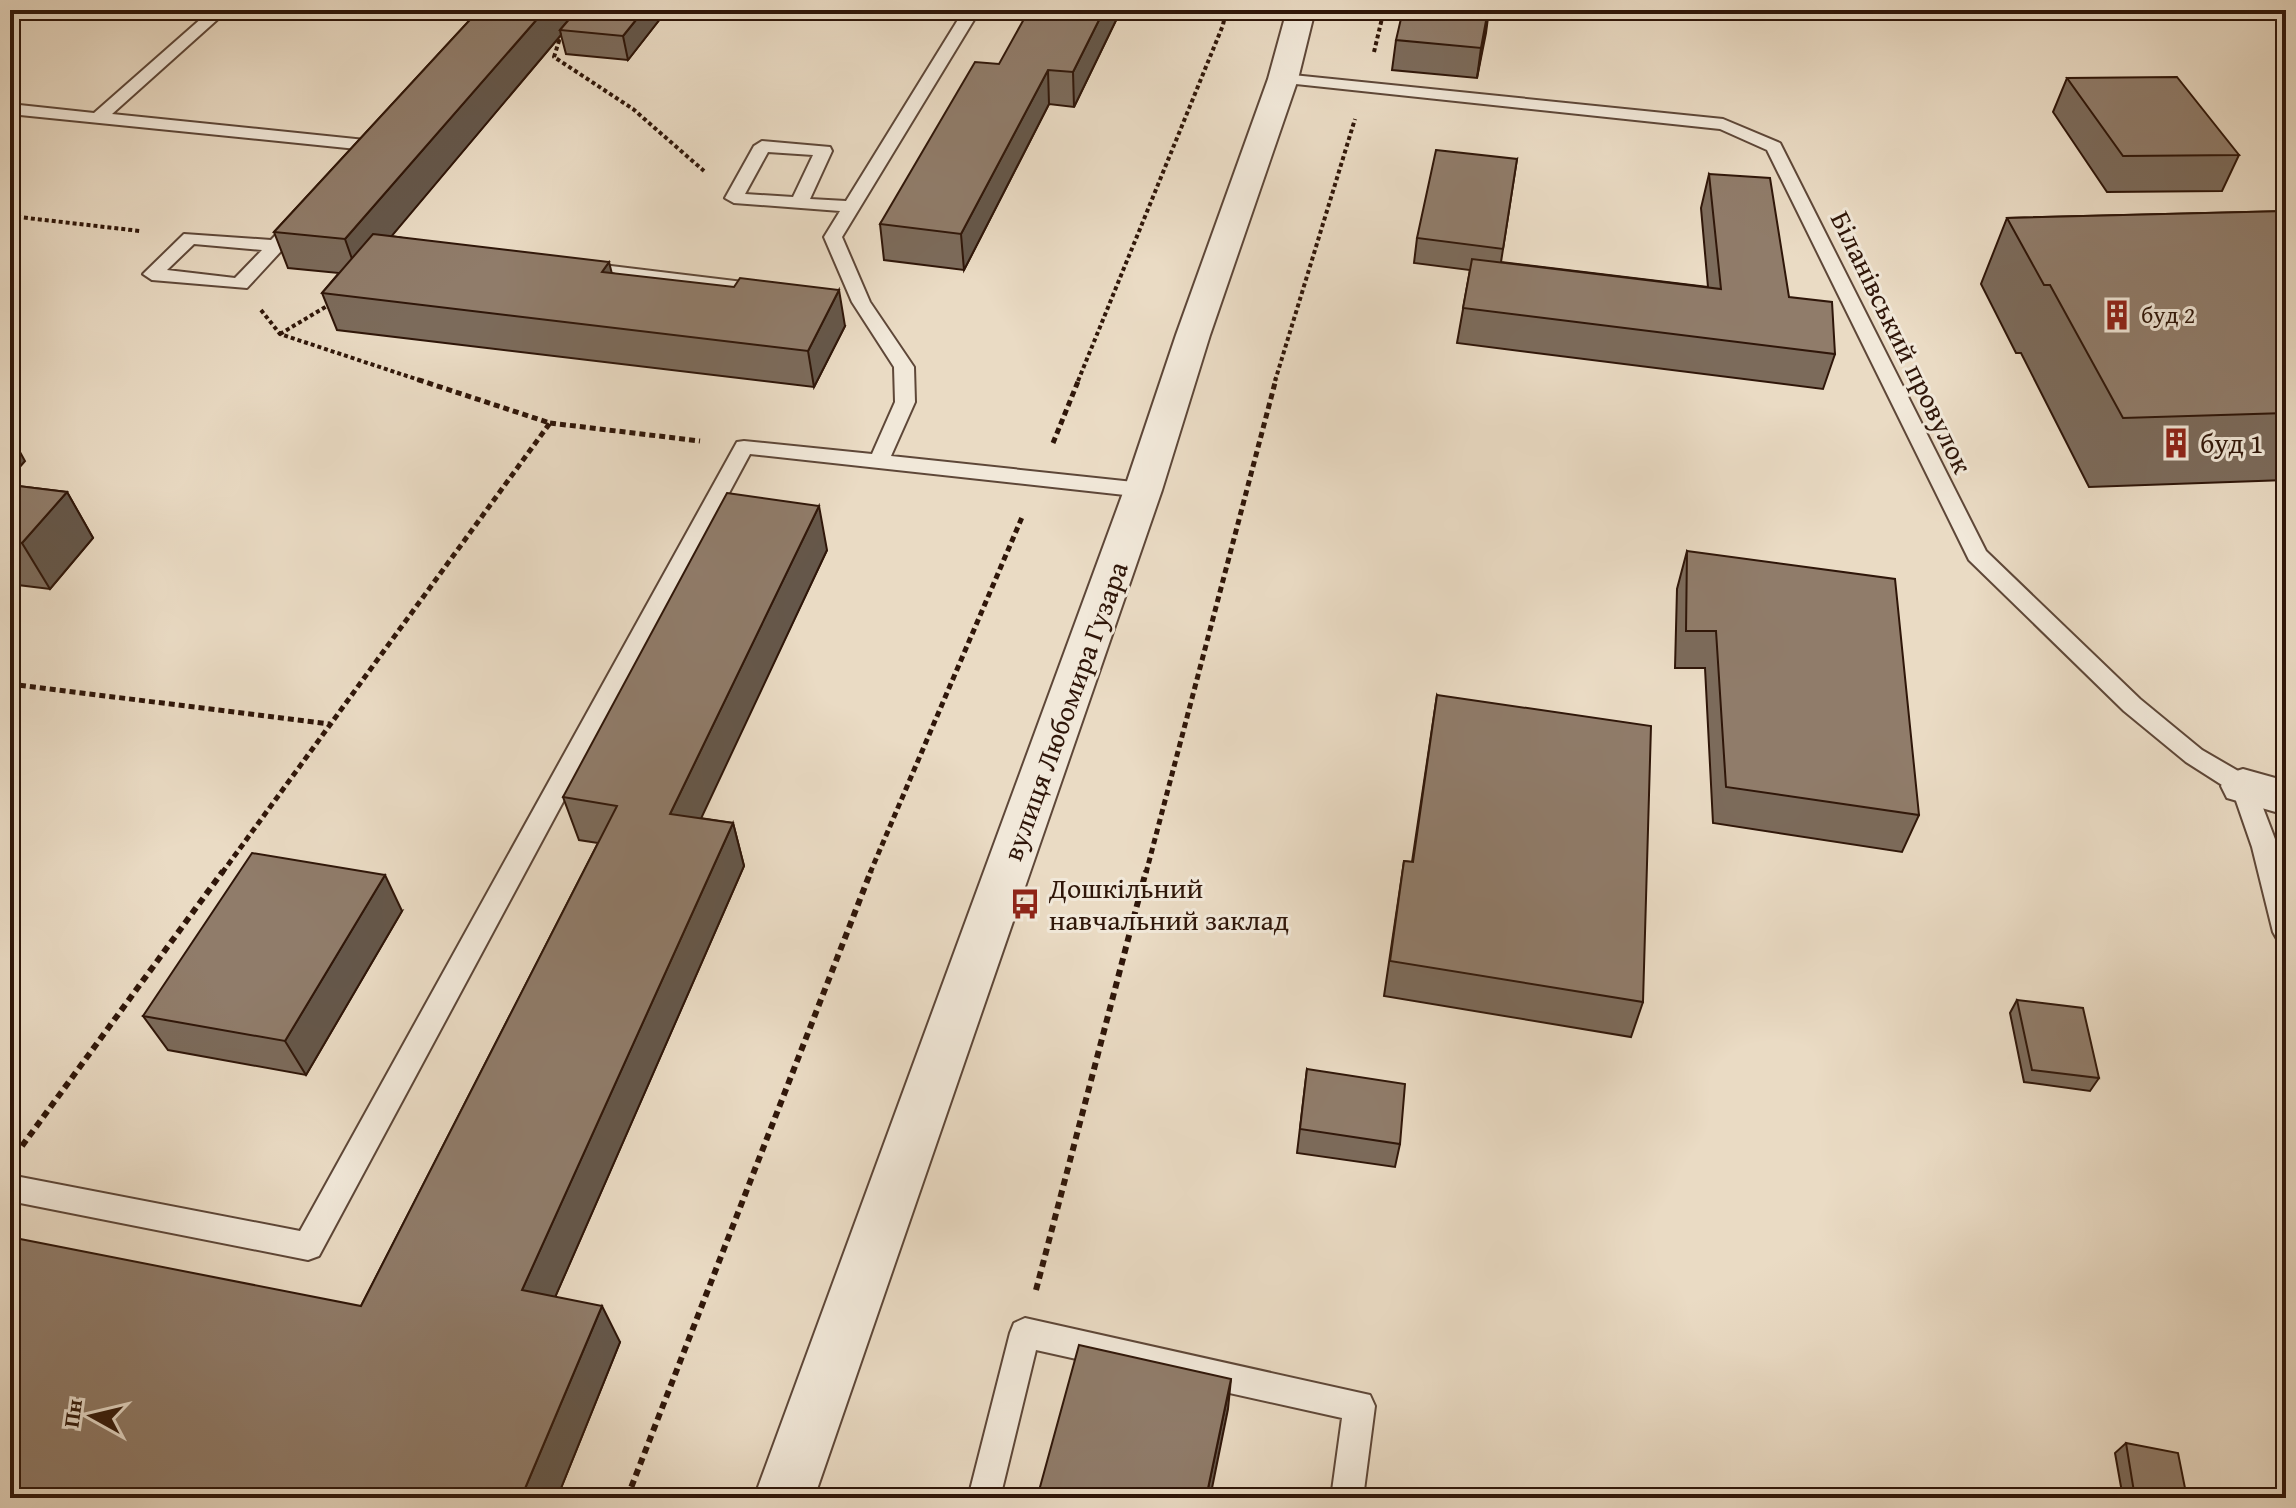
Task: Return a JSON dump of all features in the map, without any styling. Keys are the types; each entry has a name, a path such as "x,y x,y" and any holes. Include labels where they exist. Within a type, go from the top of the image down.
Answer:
{"street":[{"name":"вулиця Любомира Гузара","path":"784,1498 1143,490 1193,335 1283,79 1301,10"},
{"path":"2243,786 2286,798"}],"lane":[{"path":"98,118 220,10"},
{"path":"879,461 905,402 904,367 861,302 833,237 972,10"},
{"name":"Біланівський провулок","path":"1283,79 1723,124 1774,147 1977,555 2132,705 2194,756 2243,786"},
{"path":"10,109 369,145 349,168"},
{"path":"799,203 824,151 762,146 734,198 799,203 851,207"},
{"path":"276,246 190,238 152,274 240,284 276,246 317,201"},
{"path":"562,265 782,292"},
{"path":"837,299 861,302"},
{"path":"10,1188 308,1246 744,447 1143,490"},
{"path":"2243,786 2265,847 2286,932"},
{"path":"984,1498 1025,1333 1359,1406 1347,1498"}],"path":[{"path":"627,1498 847,927 1038,479 1223,25 1226,10"},
{"path":"1050,1238 1279,366 1366,87 1384,10"},
{"path":"544,39 559,41 554,57 603,88 666,135 711,180"},
{"path":"10,216 190,238"},
{"path":"240,284 280,334 550,423 744,447"},
{"path":"280,334 344,295"},
{"path":"19,1150 550,423"},
{"path":"10,684 331,724"}],"building":[{"path":"479,10 545,10 345,239 274,232"},
{"path":"577,10 644,10 623,36 560,30"},
{"path":"1029,10 1104,10 1073,72 1048,70 961,234 880,224 975,62 999,64"},
{"path":"1403,10 1488,10 1481,48 1396,40"},
{"path":"2177,77 2239,155 2123,156 2067,78"},
{"path":"1436,150 1517,159 1503,249 1417,238"},
{"path":"1709,174 1770,178 1789,297 1832,302 1835,354 1463,308 1472,259 1721,289"},
{"path":"2286,211 2286,413 2123,418 2050,285 2044,285 2007,218"},
{"path":"373,234 609,262 602,272 734,287 740,278 839,290 808,351 322,293"},
{"path":"10,485 67,492 22,543 10,541"},
{"path":"727,493 819,506 670,814 733,823 522,1290 602,1306 521,1498 10,1498 10,1237 361,1306 617,806 563,797"},
{"path":"1687,551 1895,579 1919,815 1726,787 1716,631 1686,631"},
{"path":"1437,695 1651,726 1643,1002 1390,961 1404,861 1413,862"},
{"path":"252,853 385,875 285,1041 143,1016"},
{"path":"2017,1000 2083,1008 2099,1078 2032,1070"},
{"path":"1307,1069 1405,1084 1400,1144 1300,1129"},
{"path":"1079,1345 1231,1379 1206,1498 1037,1498"},
{"path":"2126,1443 2178,1453 2187,1498 2135,1498"}],"place":[{"name":"буд 2","path":"2117,315"},
{"name":"буд 1","path":"2176,443"},
{"name":"Дошкільний навчальний заклад","path":"1025,904"}]}
